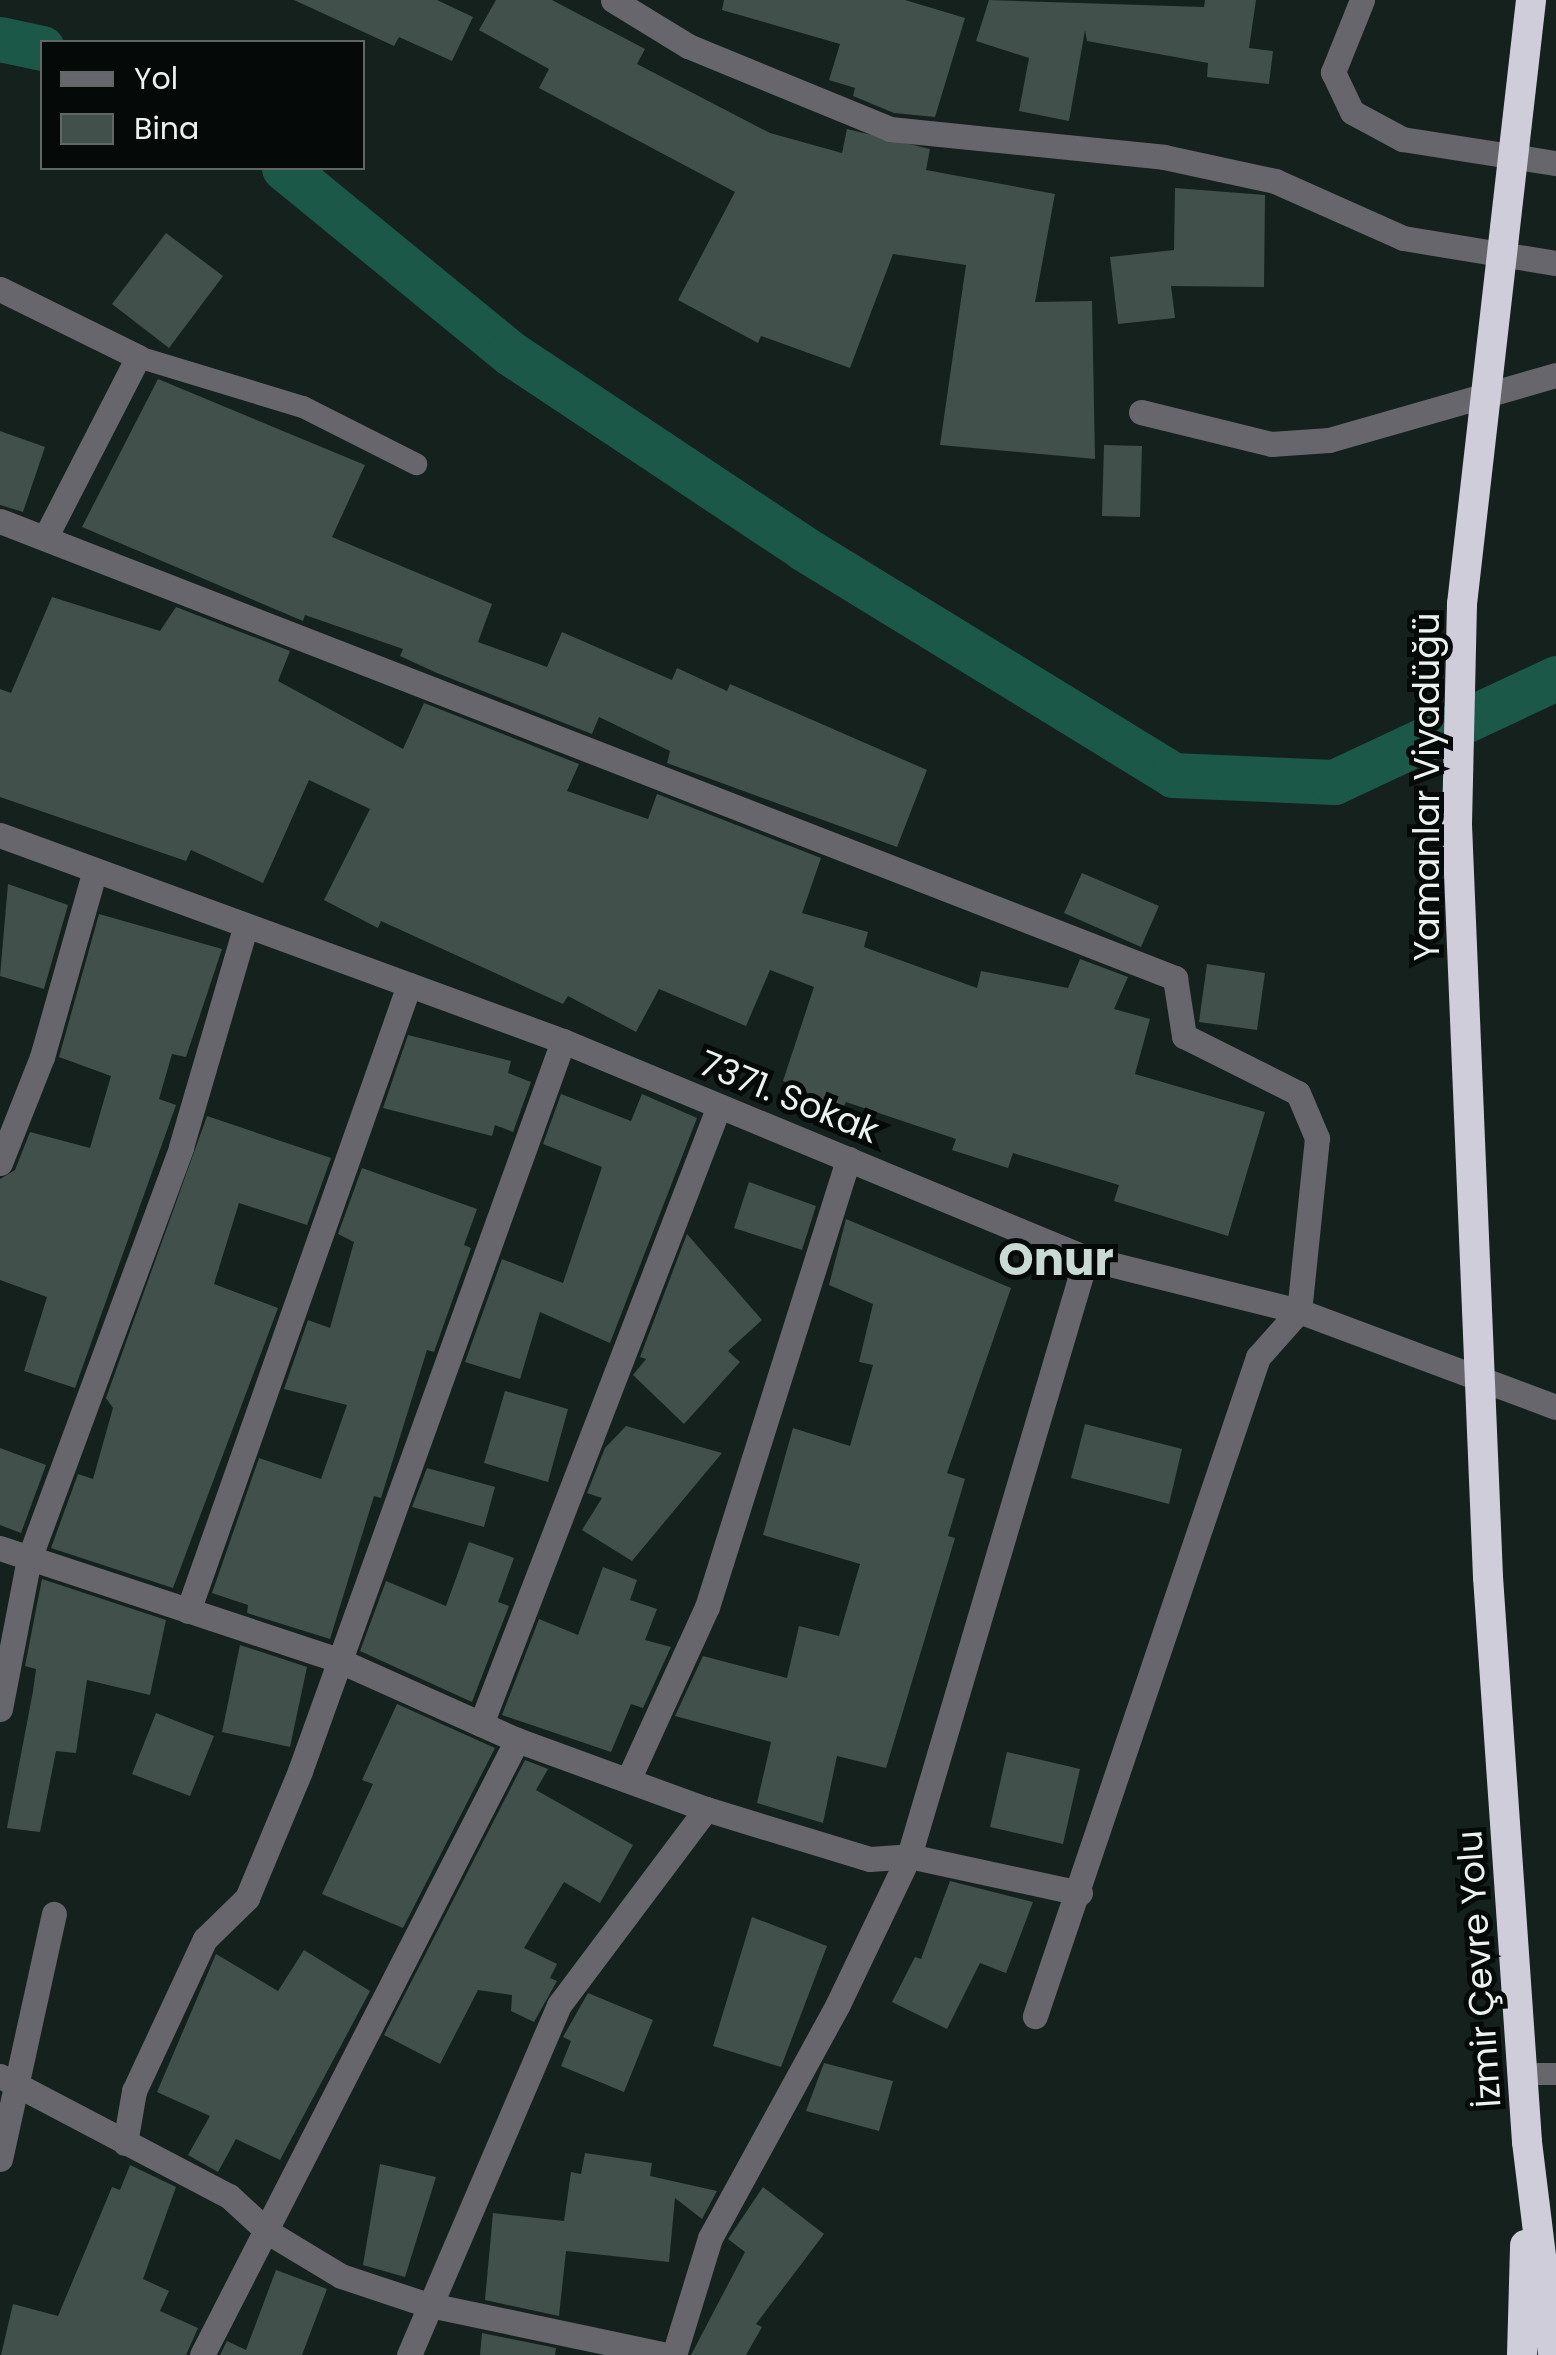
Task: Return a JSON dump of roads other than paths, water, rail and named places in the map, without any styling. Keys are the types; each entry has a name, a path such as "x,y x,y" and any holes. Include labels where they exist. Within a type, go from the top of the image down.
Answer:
{"highway":[{"name":"Yamanlar Viyadüğü","path":"1488,1576 1457,824 1462,604 1531,0"},
{"name":"İzmir Çevre Yolu","path":"1488,1576 1541,2074 1527,2142 1553,2355"},
{"path":"1522,2355 1527,2142"}],"street":[{"path":"612,0 688,46 890,130 1164,157 1275,181 1403,238 1556,262"},
{"path":"1362,0 1333,72 1352,112 1402,139 1556,162"},
{"path":"0,289 138,357 45,538"},
{"path":"1141,412 1271,444 1329,440 1556,375"},
{"path":"0,522 1175,978 1184,1036 1298,1092 1317,1138 1299,1311 1258,1357 1035,2016"},
{"name":"7371. Sokak","path":"0,835 563,1042 1086,1258 1299,1311 1556,1407"},
{"path":"0,1163 42,1057 95,870"},
{"path":"0,1709 29,1559 181,1147 246,925"},
{"path":"188,1611 410,986"},
{"path":"125,2142 134,2091 205,1940 247,1898 563,1042"},
{"path":"480,1724 720,1106"},
{"path":"629,1778 707,1607 848,1159"},
{"path":"9,2081 228,2196 268,2232 341,2276 425,2304 671,2355 710,2238 838,2004 910,1856 1086,1258"},
{"path":"0,1548 338,1660 517,1740 706,1809 870,1859 910,1856 1080,1892"},
{"path":"202,2355 517,1740"},
{"path":"409,2355 425,2304 560,2005 706,1809"},
{"path":"0,2159 9,2081 54,1914"}],"lane":[{"path":"138,357 303,407 416,464"}],"waterway":[{"path":"0,39 40,48"},
{"path":"286,170 510,353 803,548 1173,775 1334,782 1556,678"}],"district":[{"name":"Onur","path":"1056,1260"}]}
